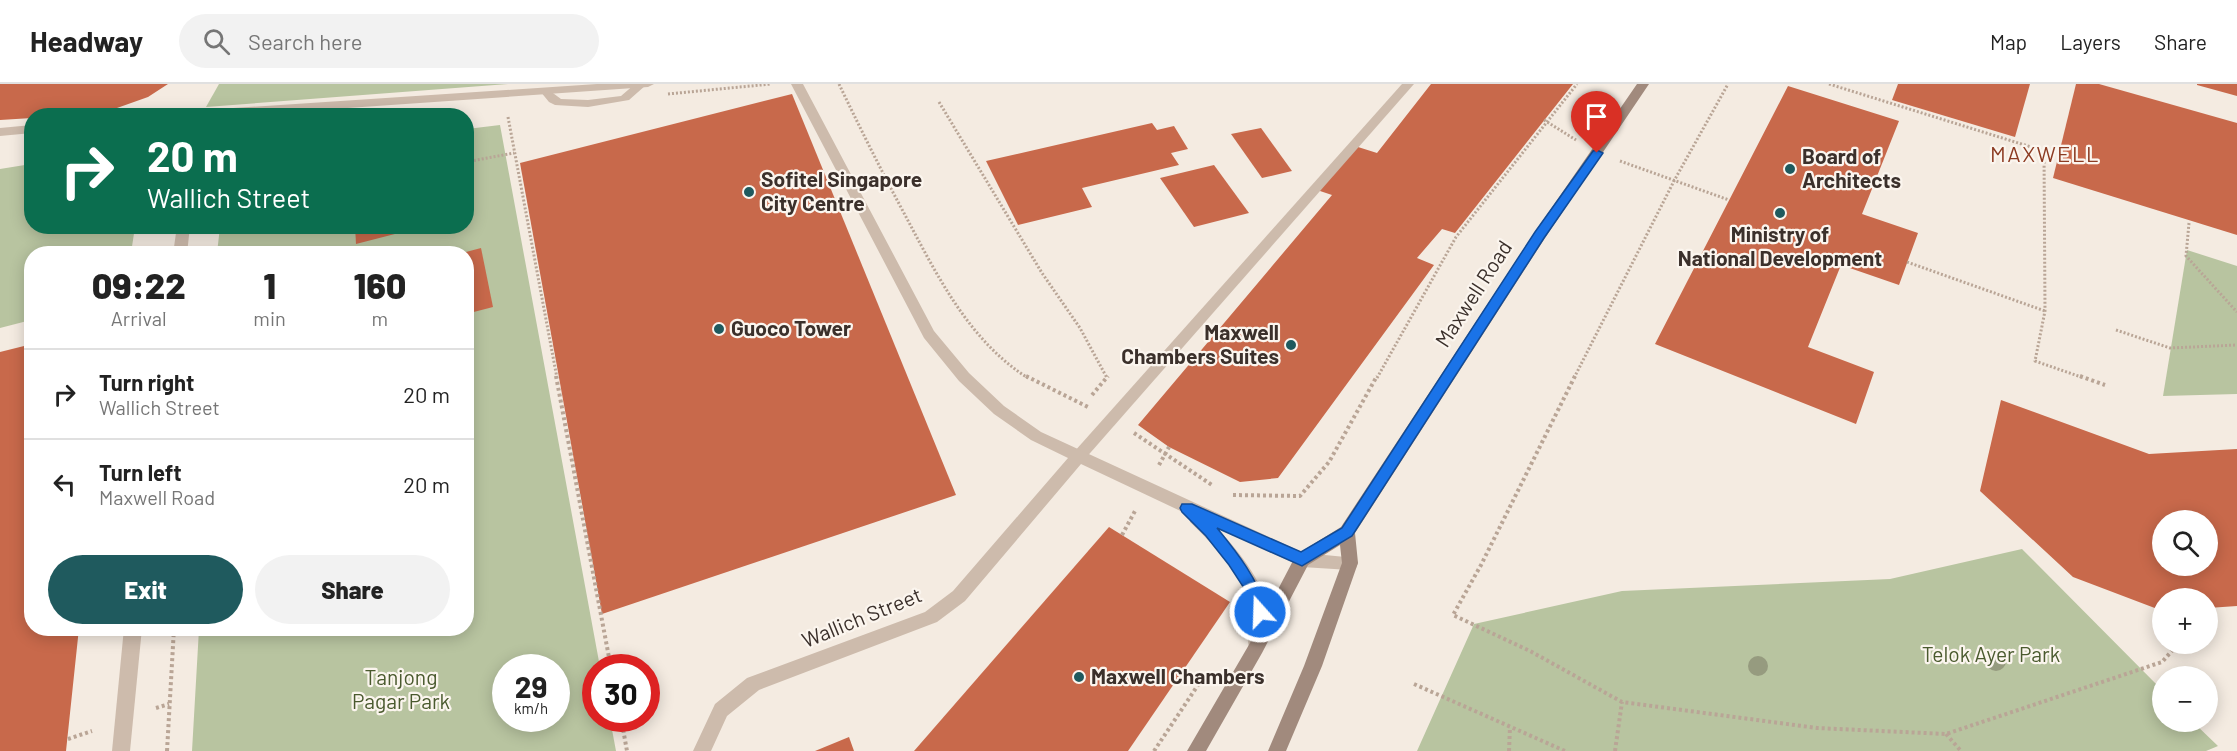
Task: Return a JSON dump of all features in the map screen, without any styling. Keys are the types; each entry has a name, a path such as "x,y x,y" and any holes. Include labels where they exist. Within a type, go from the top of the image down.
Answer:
{"main road":[{"name":"Maxwell Road","path":"1302,560 1347,532 1540,235 1643,84"},
{"path":"1277,751 1314,666 1350,563 1347,532"},
{"path":"1196,751 1256,648 1302,560"}],"street":[{"path":"797,84 929,334 963,377 999,410 1036,436 1302,560 1350,563"},
{"name":"Wallich Street","path":"702,751 720,710 753,684 911,626 931,617 958,596 1112,418 1408,84"},
{"path":"287,108 595,86 644,85"},
{"path":"546,91 553,100 567,104 618,100 644,85"},
{"path":"0,132 24,130"},
{"path":"1187,508 1211,532 1251,585 1260,612 1256,648"},
{"path":"121,751 132,636"}],"path":[{"path":"839,84 874,157 915,233 947,291 974,330 1002,359 1033,381 1112,418 1222,490"},
{"path":"1230,495 1300,496 1308,488 1329,462 1456,237 1577,84"},
{"path":"1728,84 1674,181 1489,546 1481,566 1453,615 1530,651 1622,702 1817,728 1946,734 2162,662 2169,654"},
{"path":"1829,84 2044,151 2045,311 2035,361 2105,386"},
{"path":"504,93 608,654"},
{"path":"939,102 1108,377 1092,395"},
{"path":"1546,121 1597,153 1729,200"},
{"path":"474,160 514,153"},
{"path":"2189,223 2186,256 2237,312"},
{"path":"1907,262 2045,311"},
{"path":"2116,330 2170,348 2237,345"},
{"path":"167,751 174,636"},
{"path":"1154,751 1200,682"},
{"path":"1414,684 1564,751"},
{"path":"1615,751 1622,702"},
{"path":"1509,751 1510,727"},
{"path":"624,732 627,751"},
{"path":"1946,734 1961,751"}],"green space":[{"path":"219,84 508,84 206,107"},
{"name":"Tanjong Pagar Park","path":"500,125 598,654 582,654 582,732 612,732 616,751 192,751 199,636 474,636 474,246 218,246 219,234 474,234 474,128"},
{"path":"24,165 24,234 134,234 132,246 24,246 24,322 0,328 0,169"},
{"path":"2187,250 2237,266 2237,394 2163,396"},
{"name":"Telok Ayer Park","path":"2022,549 2152,680 2152,732 2203,732 2218,746 2206,751 1417,751 1474,624 1622,591 1890,579"}],"building":[{"path":"0,84 168,84 148,97 117,108 24,108 24,118 0,120"},
{"name":"Maxwell Chambers Suites","path":"1431,84 1573,84 1455,233 1442,229 1417,258 1434,265 1278,478 1240,482 1169,447 1138,425 1332,195 1317,190 1358,147 1377,153"},
{"path":"1898,84 2030,84 2015,137 1892,100"},
{"path":"2076,84 2099,84 2237,123 2237,235 2053,178"},
{"path":"2197,84 2237,84 2237,96 2197,85"},
{"path":"1788,86 1899,121 1862,214 1918,233 1899,285 1841,265 1808,347 1874,372 1856,424 1655,344"},
{"name":"Guoco Tower","path":"792,94 956,495 602,614 520,163"},
{"path":"1152,123 1157,130 1174,126 1188,149 1171,153 1179,165 1082,188 1092,207 1018,225 986,161"},
{"path":"1261,128 1292,171 1262,178 1231,134"},
{"path":"1214,165 1249,213 1194,227 1160,178"},
{"path":"355,234 395,234 356,244"},
{"path":"481,248 493,307 474,312 474,250"},
{"path":"24,346 24,636 78,636 66,751 0,751 0,352"},
{"path":"2001,400 2149,454 2237,449 2237,606 2218,607 2218,588 2152,588 2152,607 2073,577 1980,491"},
{"name":"Maxwell Chambers","path":"1109,527 1230,602 1128,751 914,751"},
{"path":"849,737 854,751 815,751"}],"place":[{"name":"Board of Architects","path":"1790,169"},
{"name":"Sofitel Singapore City Centre","path":"749,192"},
{"name":"Ministry of National Development","path":"1780,213"},
{"name":"Guoco Tower","path":"719,329"},
{"name":"Maxwell Chambers Suites","path":"1291,345"},
{"name":"Maxwell Chambers","path":"1079,677"}],"district":[{"name":"MAXWELL","path":"2045,154"}],"route":[{"path":"1260,612 1251,585 1234,560 1187,508 1302,560 1347,532 1540,235 1597,153"}]}
